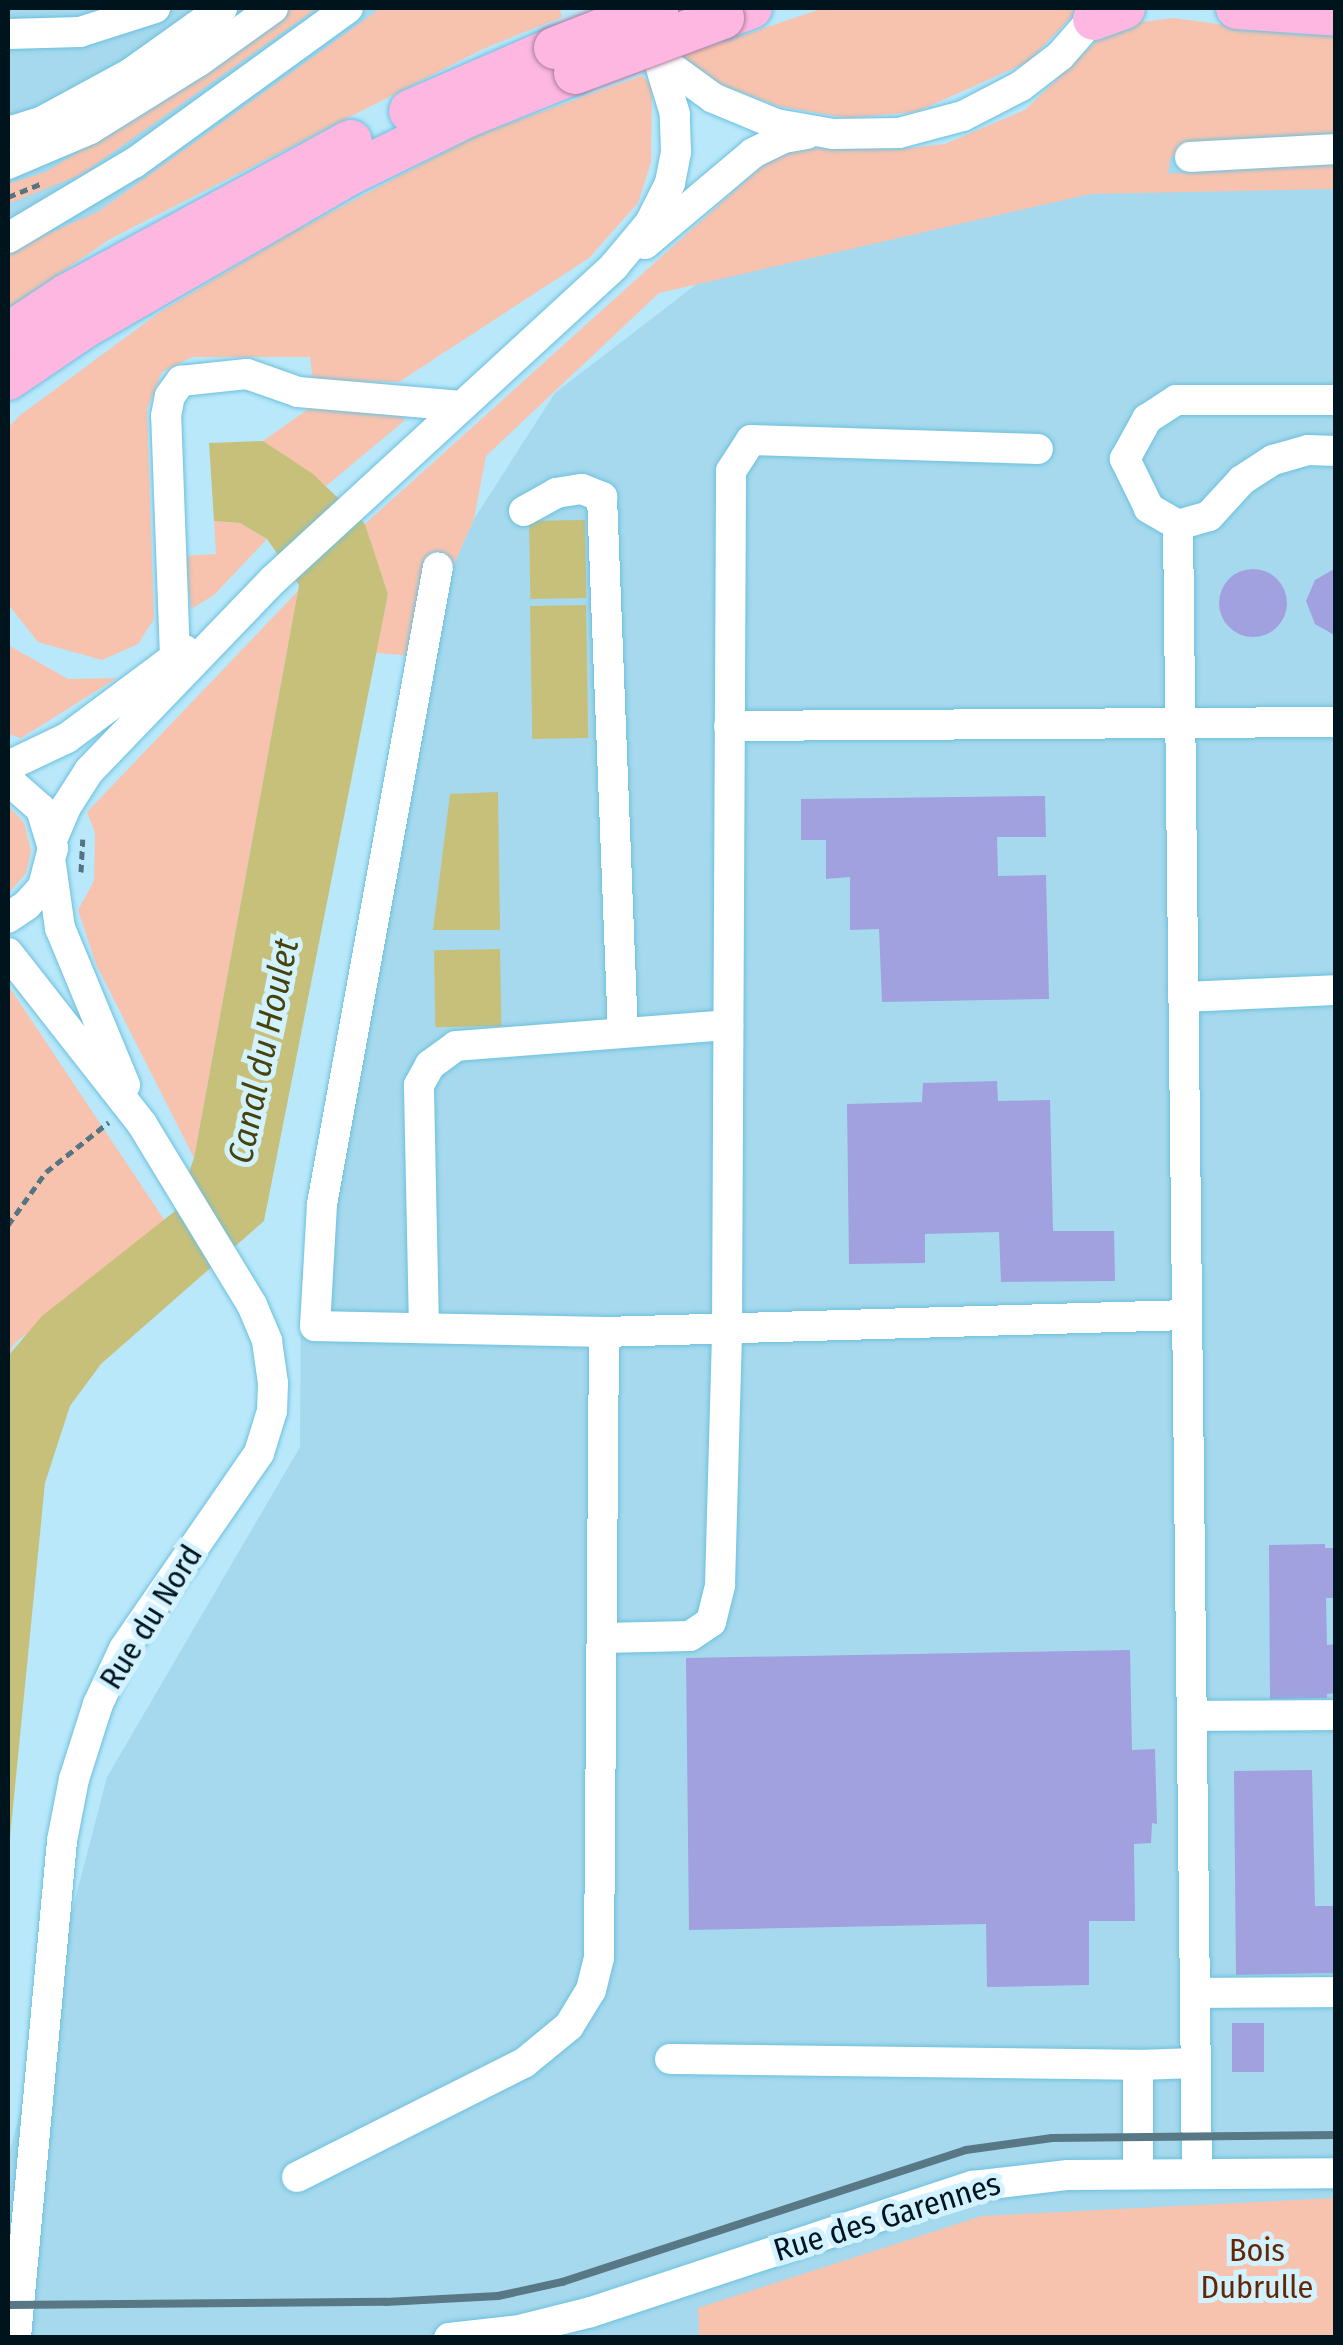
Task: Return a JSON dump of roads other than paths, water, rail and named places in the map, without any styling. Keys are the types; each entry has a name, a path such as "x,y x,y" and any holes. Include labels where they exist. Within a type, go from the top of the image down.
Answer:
{"highway":[{"path":"8,379 83,328 356,171 468,116 657,8"},
{"path":"1237,8 1336,15"},
{"path":"8,334 76,290 347,142 477,78 565,61 737,12"}],"street":[{"path":"8,34 80,32 155,8"},
{"path":"8,132 43,121 131,73 222,8"},
{"path":"8,164 90,128 199,61 272,8"},
{"path":"8,238 72,202 348,8"},
{"path":"613,8 658,58 725,104 776,124 816,132 898,133 978,110 1035,76 1107,11"},
{"path":"614,266 658,212 674,168 675,114 658,58"},
{"path":"8,918 33,900 66,806 89,771 274,580 614,266 677,221 753,153 784,138 816,132"},
{"path":"1190,157 1336,150"},
{"path":"8,220 72,202"},
{"path":"175,657 166,416 170,396 181,381 247,374 298,392 461,406"},
{"path":"1336,400 1176,400 1146,420 1125,459 1149,508 1178,525 1209,516 1242,480 1274,460 1308,450 1336,451"},
{"path":"602,1638 690,1636 711,1622 720,1585 728,1328 731,471 751,440 1038,449"},
{"path":"524,511 556,493 582,490 602,497 623,1033"},
{"path":"1178,525 1198,2174"},
{"path":"315,1326 322,1204 438,567"},
{"path":"8,766 66,738 274,580"},
{"path":"729,726 1336,722"},
{"path":"8,780 36,802 52,852"},
{"name":"Rue du Nord","path":"52,852 60,928 142,1124"},
{"name":"Rue du Nord","path":"8,953 142,1124 241,1287 263,1330 272,1364 272,1411 259,1453 124,1649 92,1721 74,1779 62,1840 16,2338"},
{"path":"1183,997 1336,990"},
{"path":"424,1328 419,1085 430,1065 456,1046 728,1025"},
{"path":"272,1364 315,1326 604,1332 1187,1315"},
{"path":"297,2177 524,2064 569,2026 591,1990 600,1958 604,1332"},
{"path":"1192,1716 1336,1715"},
{"path":"1195,1993 1336,1992"},
{"path":"670,2059 1196,2063"},
{"path":"1138,2065 1138,2174"},
{"name":"Rue des Garennes","path":"449,2338 519,2330 591,2312 973,2186 1025,2178 1336,2172"}],"water":[{"name":"Canal du Houlet","path":"263,441 313,474 365,524 388,594 264,1221 101,1364 70,1406 45,1483 8,1858 8,1356 42,1316 175,1211 194,1158 299,585 267,539 240,523 214,521 209,443"},
{"path":"585,520 586,598 530,599 529,521"},
{"path":"586,605 588,738 532,739 530,606"},
{"path":"498,792 500,930 433,930 450,794"},
{"path":"500,949 501,1026 435,1027 434,950"}],"railway":[{"path":"8,2305 386,2302 498,2296 562,2282 966,2150 1052,2138 1336,2135"}],"park label":[{"name":"Bois Dubrulle","path":"1257,2270"}]}
